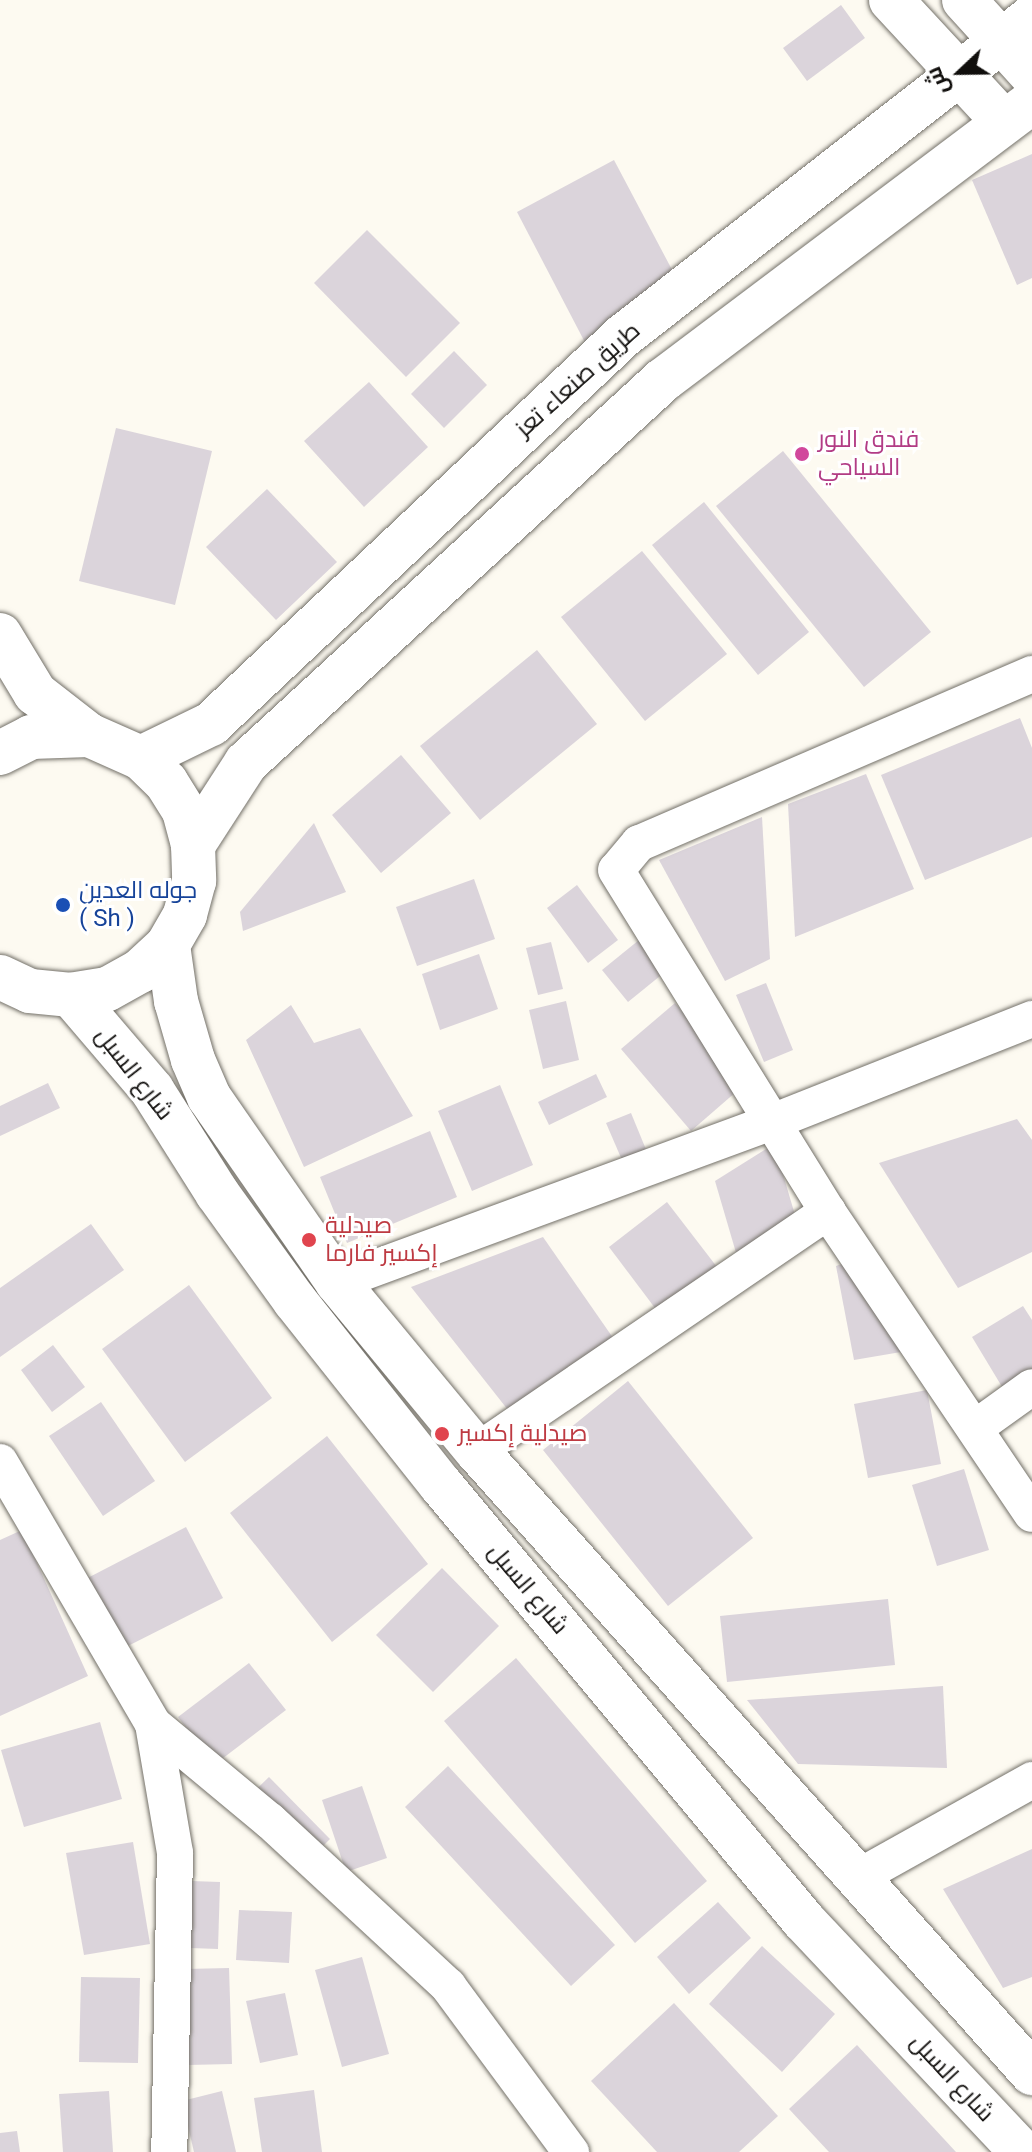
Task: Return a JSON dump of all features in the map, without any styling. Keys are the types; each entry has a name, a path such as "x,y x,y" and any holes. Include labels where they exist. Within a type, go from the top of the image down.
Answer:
{"main road":[{"path":"193,845 246,763 663,380 1018,112 957,75 891,0"},
{"path":"964,0 1016,29 1032,75"},
{"name":"طريق صنعاء تعز","path":"141,758 211,724 623,336 1016,29"},
{"path":"0,635 35,693 89,735 141,758 166,782 184,811 193,845 194,881 185,915 168,945 140,971 118,983 71,995 30,991 0,977"},
{"path":"0,753 31,737 89,735"},
{"name":"شارع السبل","path":"168,945 176,1001 193,1060 209,1097 337,1282 477,1451 855,1879 1032,2073"},
{"name":"شارع السبل","path":"71,995 152,1090 217,1193 286,1289 451,1497 804,1921 1022,2152"}],"street":[{"path":"1032,674 639,843 616,870 828,1212 1032,1514"},
{"path":"337,1282 772,1122 1032,1019"},
{"path":"477,1451 828,1212"},
{"path":"975,1428 1032,1387"},
{"path":"0,1462 153,1724 270,1821 448,1986 571,2152"},
{"path":"153,1724 175,1853 169,2152"},
{"path":"855,1879 1032,1780"}],"building":[{"path":"841,5 865,38 807,81 783,48"},
{"path":"1032,154 1032,278 1017,285 972,180"},
{"path":"614,160 688,300 590,352 517,212"},
{"path":"367,230 460,323 406,377 314,283"},
{"path":"454,351 487,385 444,428 411,394"},
{"path":"369,382 428,447 364,507 304,441"},
{"path":"116,428 212,451 175,605 79,581"},
{"path":"783,451 931,632 864,687 716,506"},
{"path":"267,489 337,562 276,620 206,547"},
{"path":"704,502 809,632 758,675 652,545"},
{"path":"642,551 727,654 645,721 561,617"},
{"path":"537,650 597,724 480,820 420,746"},
{"path":"1020,718 1032,748 1032,837 925,880 881,775"},
{"path":"401,755 451,813 381,873 332,815"},
{"path":"866,774 914,889 795,937 788,804"},
{"path":"762,817 770,959 725,981 659,860"},
{"path":"314,823 346,892 243,931 240,912"},
{"path":"474,879 495,939 417,966 396,907"},
{"path":"577,885 618,940 588,963 547,908"},
{"path":"639,940 665,972 628,1002 602,970"},
{"path":"551,942 563,989 538,995 526,948"},
{"path":"479,954 498,1009 440,1030 422,974"},
{"path":"766,983 793,1050 764,1062 736,995"},
{"path":"566,1001 579,1060 543,1069 529,1010"},
{"path":"675,1003 744,1085 691,1131 621,1049"},
{"path":"291,1005 314,1043 360,1028 413,1116 304,1167 246,1040"},
{"path":"596,1074 607,1097 549,1125 538,1102"},
{"path":"48,1083 60,1108 0,1136 0,1106"},
{"path":"500,1085 533,1165 472,1191 438,1111"},
{"path":"631,1113 652,1164 628,1174 606,1123"},
{"path":"1017,1119 1032,1140 1032,1252 958,1288 879,1163"},
{"path":"430,1131 457,1197 347,1243 320,1177"},
{"path":"774,1144 803,1242 744,1280 715,1181"},
{"path":"667,1202 717,1267 658,1312 609,1247"},
{"path":"91,1224 124,1270 0,1357 0,1288"},
{"path":"543,1237 618,1345 519,1424 411,1287"},
{"path":"862,1257 901,1352 854,1360 836,1266"},
{"path":"189,1285 272,1398 185,1462 102,1349"},
{"path":"1023,1306 1032,1320 1032,1393 1013,1405 972,1337"},
{"path":"53,1345 85,1387 52,1412 21,1370"},
{"path":"628,1381 753,1538 668,1606 543,1450"},
{"path":"927,1390 941,1464 868,1478 854,1404"},
{"path":"101,1402 155,1481 103,1516 49,1436"},
{"path":"327,1436 428,1564 332,1642 230,1513"},
{"path":"964,1469 989,1550 937,1566 912,1485"},
{"path":"186,1527 223,1598 112,1654 76,1584"},
{"path":"22,1530 88,1676 0,1716 0,1540"},
{"path":"442,1568 499,1626 433,1692 376,1635"},
{"path":"888,1599 895,1665 727,1682 720,1616"},
{"path":"516,1658 707,1881 635,1943 444,1721"},
{"path":"249,1663 286,1710 214,1765 178,1717"},
{"path":"943,1686 947,1768 798,1764 747,1700"},
{"path":"100,1722 122,1799 24,1827 1,1750"},
{"path":"448,1766 615,1945 571,1986 405,1807"},
{"path":"269,1777 330,1839 306,1863 245,1800"},
{"path":"362,1786 387,1858 346,1872 322,1800"},
{"path":"133,1842 150,1944 84,1955 66,1853"},
{"path":"1032,1849 1032,1977 1003,1988 943,1889"},
{"path":"191,1881 220,1882 218,1949 190,1948"},
{"path":"718,1902 751,1938 689,1994 657,1957"},
{"path":"239,1910 292,1912 289,1963 236,1960"},
{"path":"762,1946 835,2014 782,2072 709,2004"},
{"path":"362,1957 389,2054 342,2067 315,1970"},
{"path":"229,1968 232,2064 188,2065 185,1969"},
{"path":"81,1977 140,1978 138,2063 79,2062"},
{"path":"285,1993 298,2055 260,2063 246,2001"},
{"path":"674,2003 778,2116 739,2152 657,2152 591,2081"},
{"path":"857,2045 956,2152 829,2152 789,2109"},
{"path":"314,2090 322,2152 262,2152 254,2098"},
{"path":"109,2091 113,2152 63,2152 59,2094"},
{"path":"222,2091 236,2152 194,2152 182,2101"},
{"path":"17,2131 20,2152 0,2152 0,2133"}],"place":[{"name":"فندق النور السياحي","path":"802,454"},
{"name":"جوله العدين ( Sh )","path":"63,905"},
{"name":"صيدلية إكسير فارما","path":"309,1240"},
{"name":"صيدلية إكسير","path":"442,1434"}]}
